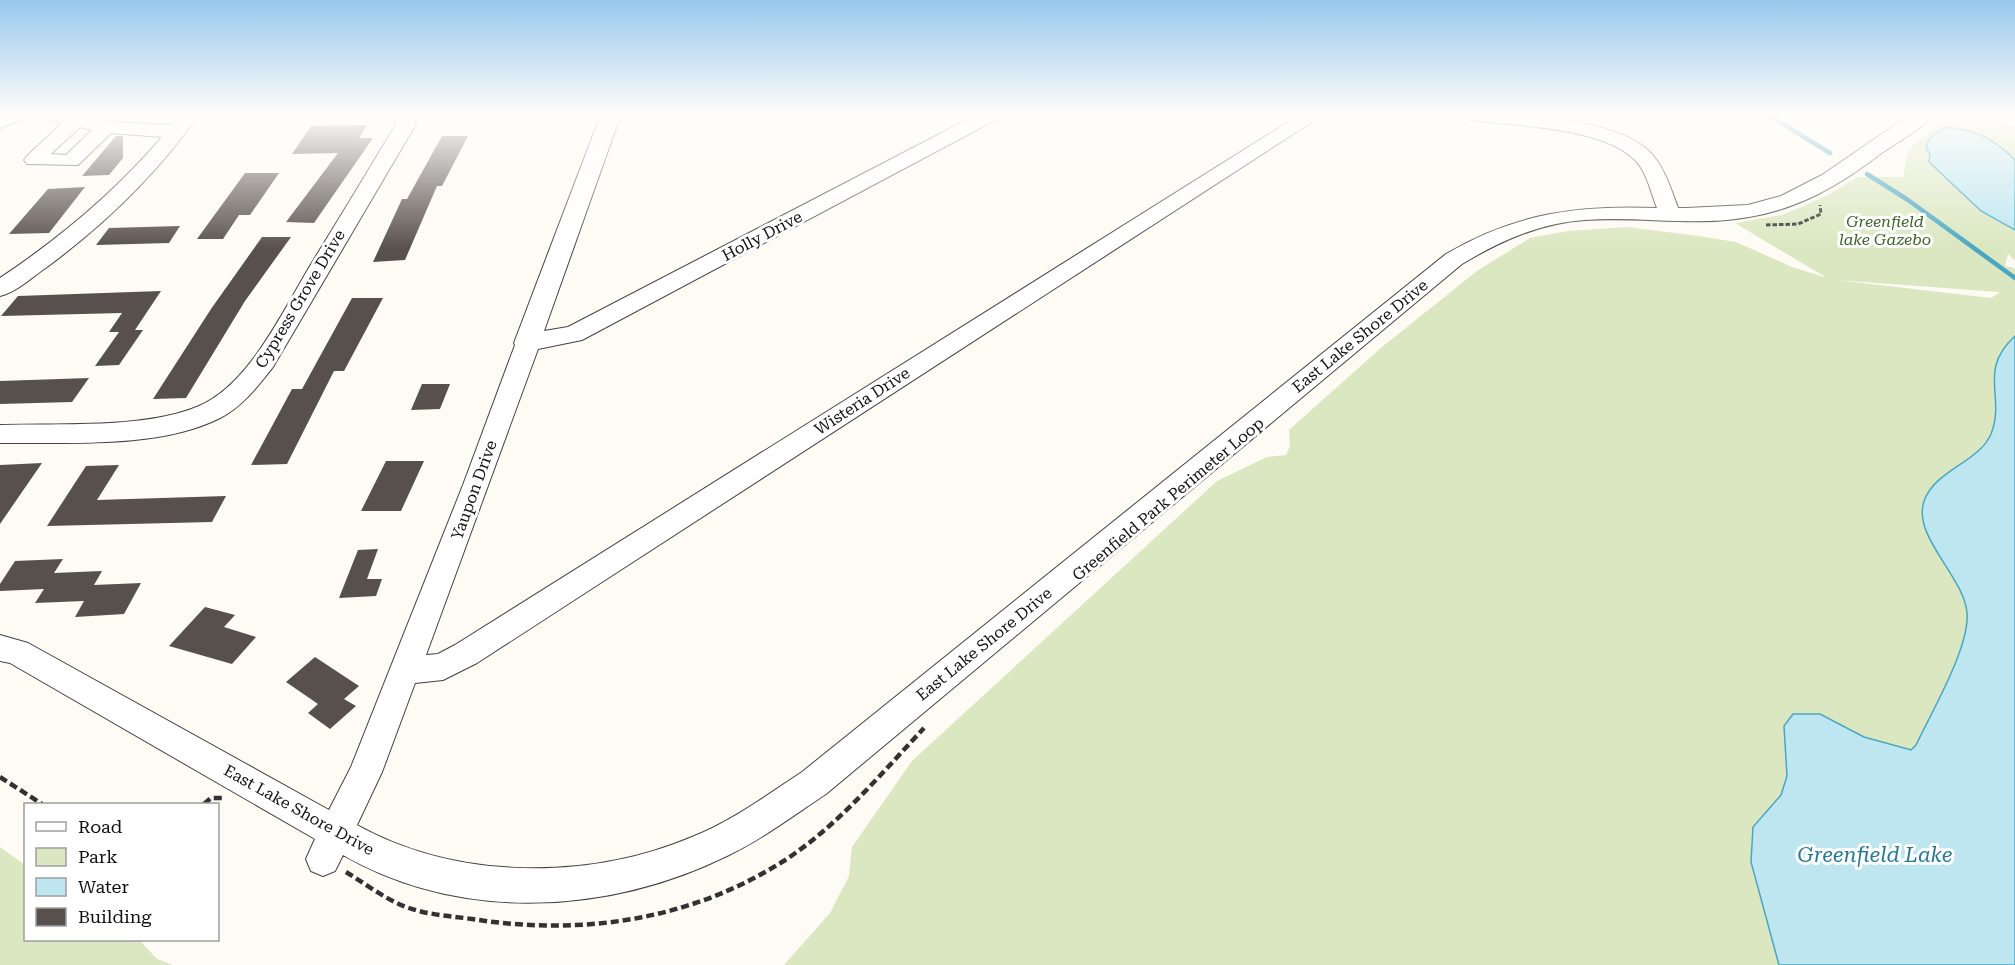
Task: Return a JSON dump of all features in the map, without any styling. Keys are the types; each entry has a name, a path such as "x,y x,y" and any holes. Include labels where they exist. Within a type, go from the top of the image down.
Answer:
{"street":[{"path":"35,159 71,161 73,159"},
{"path":"0,289 44,258 123,190 150,159"},
{"name":"Cypress Grove Drive","path":"0,434 176,423 219,407 239,390 264,362 385,159"},
{"name":"Yaupon Drive","path":"322,860 365,772 477,485 526,343 595,159"},
{"name":"Holly Drive","path":"526,343 574,334 906,159"},
{"name":"Wisteria Drive","path":"404,671 443,667 466,654 1243,159"},
{"path":"1643,159 1652,171 1670,215"},
{"name":"East Lake Shore Drive","path":"0,648 17,652 373,853 420,870 454,878 505,884 540,885 593,881 647,870 706,849 752,824 814,783 1454,259 1498,234 1554,217 1605,213 1670,215 1731,213 1787,201 1826,181 1858,159"}],"path":[{"path":"1758,224 1798,224 1821,214 1819,206 1827,199"},
{"path":"322,860 410,908 507,926 595,926 664,915 724,892 782,862 838,818 929,723"},
{"path":"0,777 40,803"}],"green space":[{"name":"Greenfield lake Gazebo","path":"1906,159 1995,159 1981,211 2015,230 2015,261 2008,254 2005,266 2015,268 2015,336 2003,349 1997,361 1994,373 1996,408 1990,434 1966,472 1931,543 1948,567 1962,593 1967,612 1967,625 1957,659 1916,745 1911,750 1864,737 1820,714 1784,726 1787,776 1781,795 1753,827 1751,862 1779,965 784,965 830,913 849,876 852,847 912,761 1217,481 1267,457 1286,455 1290,446 1289,430 1382,347 1477,271 1530,238 1568,231 1627,227 1736,242 1792,267 1827,278 1735,223 1782,215 1826,196 1858,177 1903,177","holes":["1836,280 1999,292 1991,298"]},
{"path":"0,847 24,864 24,941 140,941 157,959 173,965 0,965"}],"water":[{"path":"1929,159 2014,159 2015,230 1981,211 1929,162"},
{"name":"Greenfield Lake","path":"2015,336 2015,965 1779,965 1751,862 1753,827 1781,795 1787,776 1784,726 1793,714 1820,714 1864,737 1911,750 1916,745 1956,661 1966,627 1967,613 1964,599 1925,528 1922,515 1924,501 1937,482 1977,452 1991,434 1996,408 1994,384 1997,361"}],"building":[{"path":"96,159 122,159 109,175 82,176"},
{"path":"333,159 358,159 314,223 286,222"},
{"path":"429,159 456,159 442,186 437,186 405,260 373,262 402,199 407,199"},
{"path":"245,173 279,173 250,215 239,215 223,239 197,239"},
{"path":"85,187 49,233 9,234 48,189"},
{"path":"180,226 169,243 96,245 109,228"},
{"path":"262,237 291,237 245,301 186,398 153,399 211,309"},
{"path":"161,291 135,330 143,330 119,365 95,366 119,332 109,332 122,313 1,316 18,296"},
{"path":"352,298 383,298 344,371 334,371 287,464 251,465 292,389 302,389"},
{"path":"89,378 72,402 0,404 0,381"},
{"path":"422,384 450,384 440,409 411,410"},
{"path":"386,461 424,461 401,511 361,511"},
{"path":"42,463 0,524 0,465"},
{"path":"119,465 97,500 226,496 212,522 47,526 86,466"},
{"path":"378,549 367,579 382,579 376,596 339,598 358,550"},
{"path":"63,559 54,573 102,571 94,585 141,583 124,614 75,617 84,601 35,603 44,589 0,591 0,584 15,561"},
{"path":"205,607 235,615 224,627 256,637 232,664 169,646"},
{"path":"315,657 359,686 344,699 356,706 330,729 308,713 318,704 286,682"}],"waterway":[{"path":"1867,174 1908,200 2015,278"}]}
